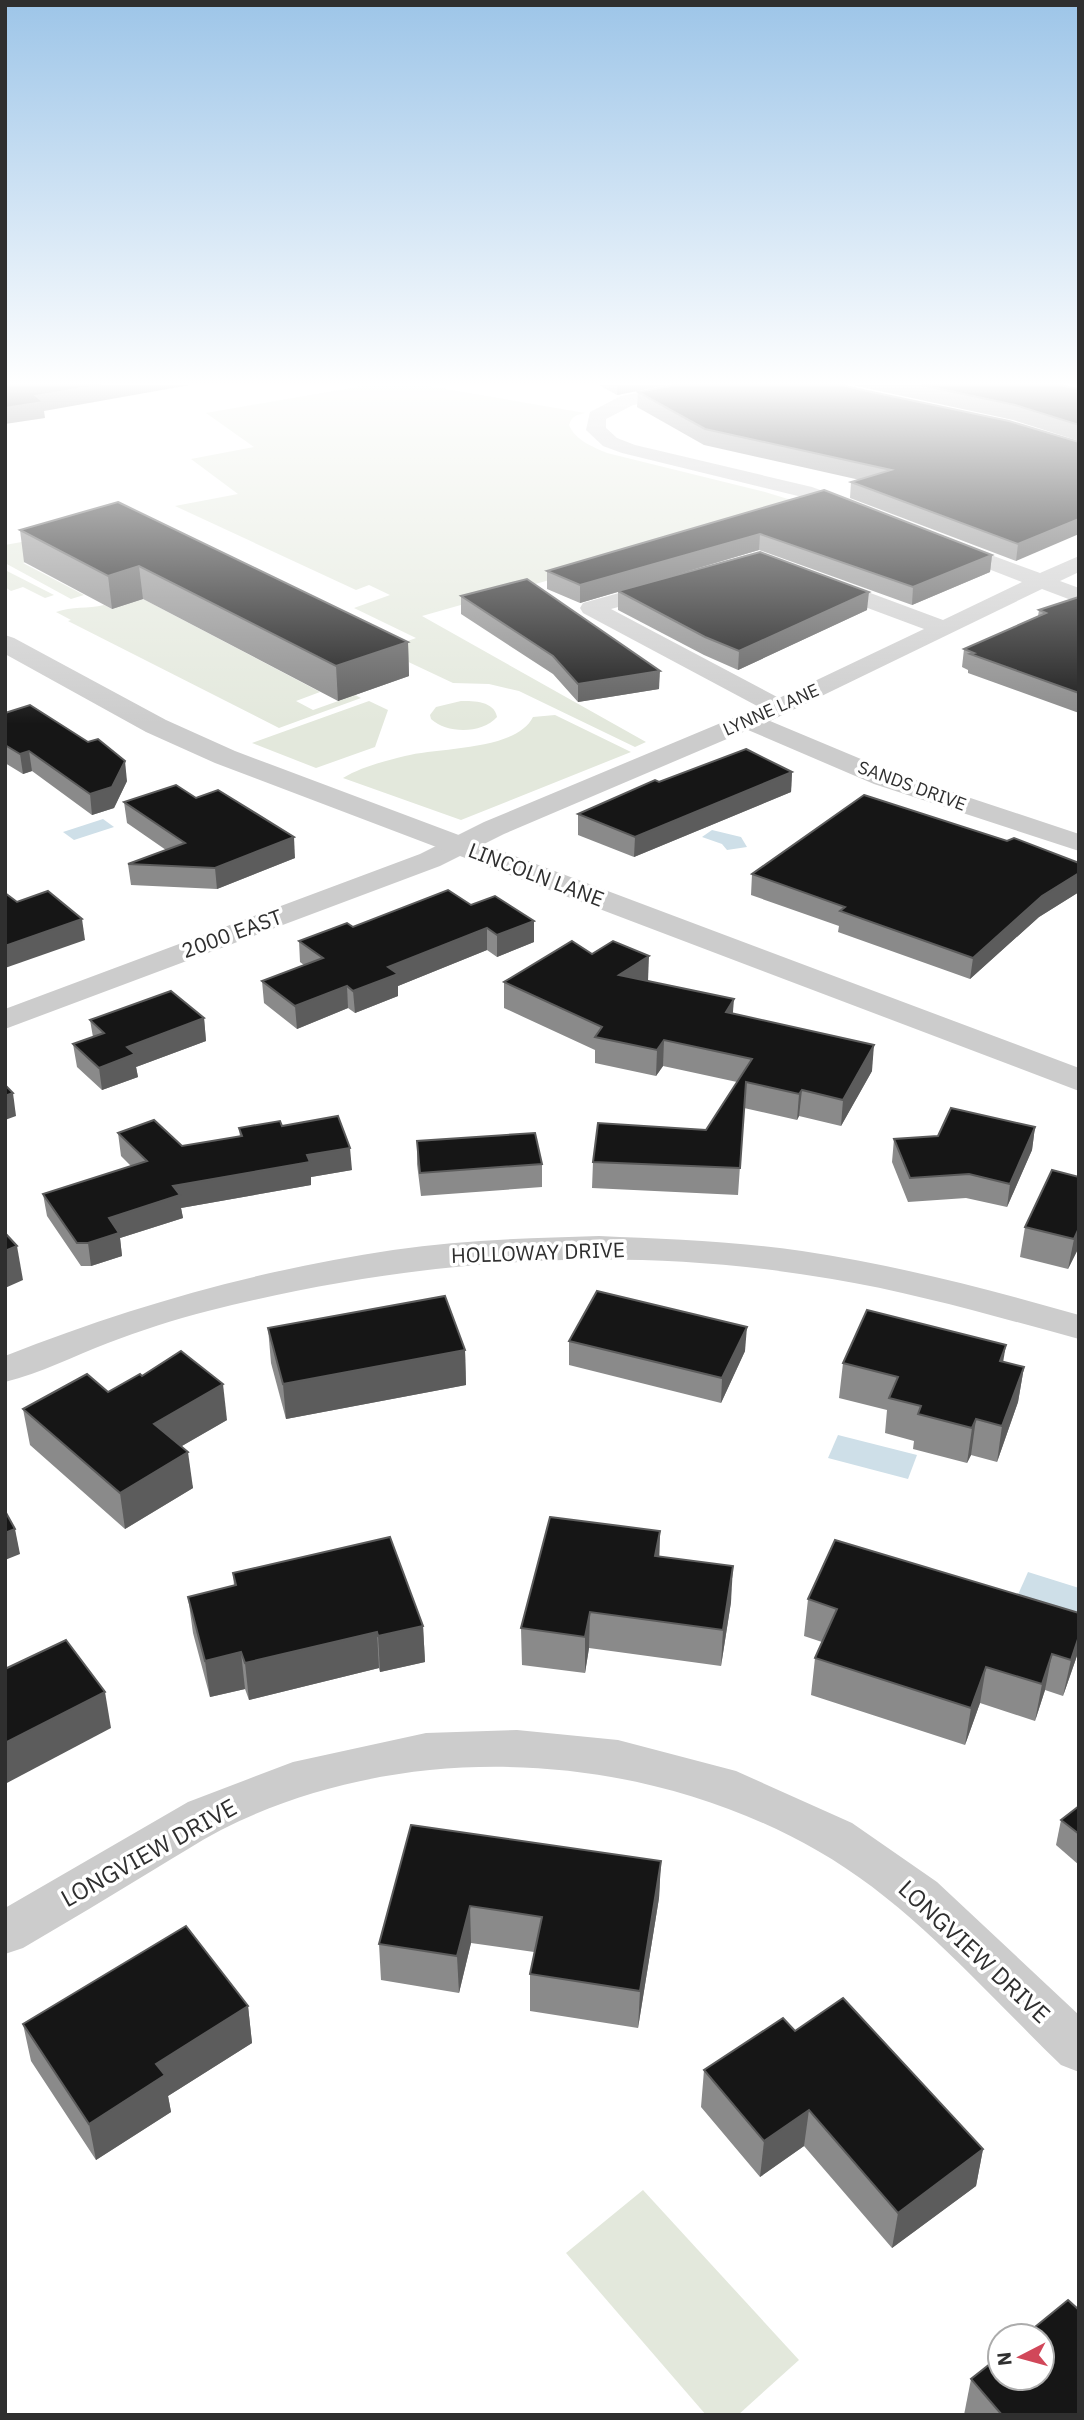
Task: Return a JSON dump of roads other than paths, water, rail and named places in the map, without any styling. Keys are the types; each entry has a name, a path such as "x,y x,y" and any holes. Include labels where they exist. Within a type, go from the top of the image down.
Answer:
{"street":[{"path":"824,498 872,516"},
{"path":"924,536 1079,596"},
{"name":"LYNNE LANE","path":"458,846 494,828 779,708 1079,564"},
{"path":"797,573 945,629"},
{"path":"681,583 591,608 779,708"},
{"name":"LINCOLN LANE","path":"5,643 180,737 458,846 1079,1080"},
{"name":"SANDS DRIVE","path":"748,721 870,773 1073,834"},
{"name":"2000 EAST","path":"5,1020 430,860 458,846"},
{"name":"HOLLOWAY DRIVE","path":"5,1370 74,1340 186,1304 275,1283 404,1260 501,1251 602,1248 715,1253 797,1261 885,1276 1005,1305 1079,1327"},
{"name":"LONGVIEW DRIVE","path":"5,1933 205,1816 309,1775 426,1751 517,1748 605,1757 736,1790 835,1837 920,1896 1079,2049"}]}
